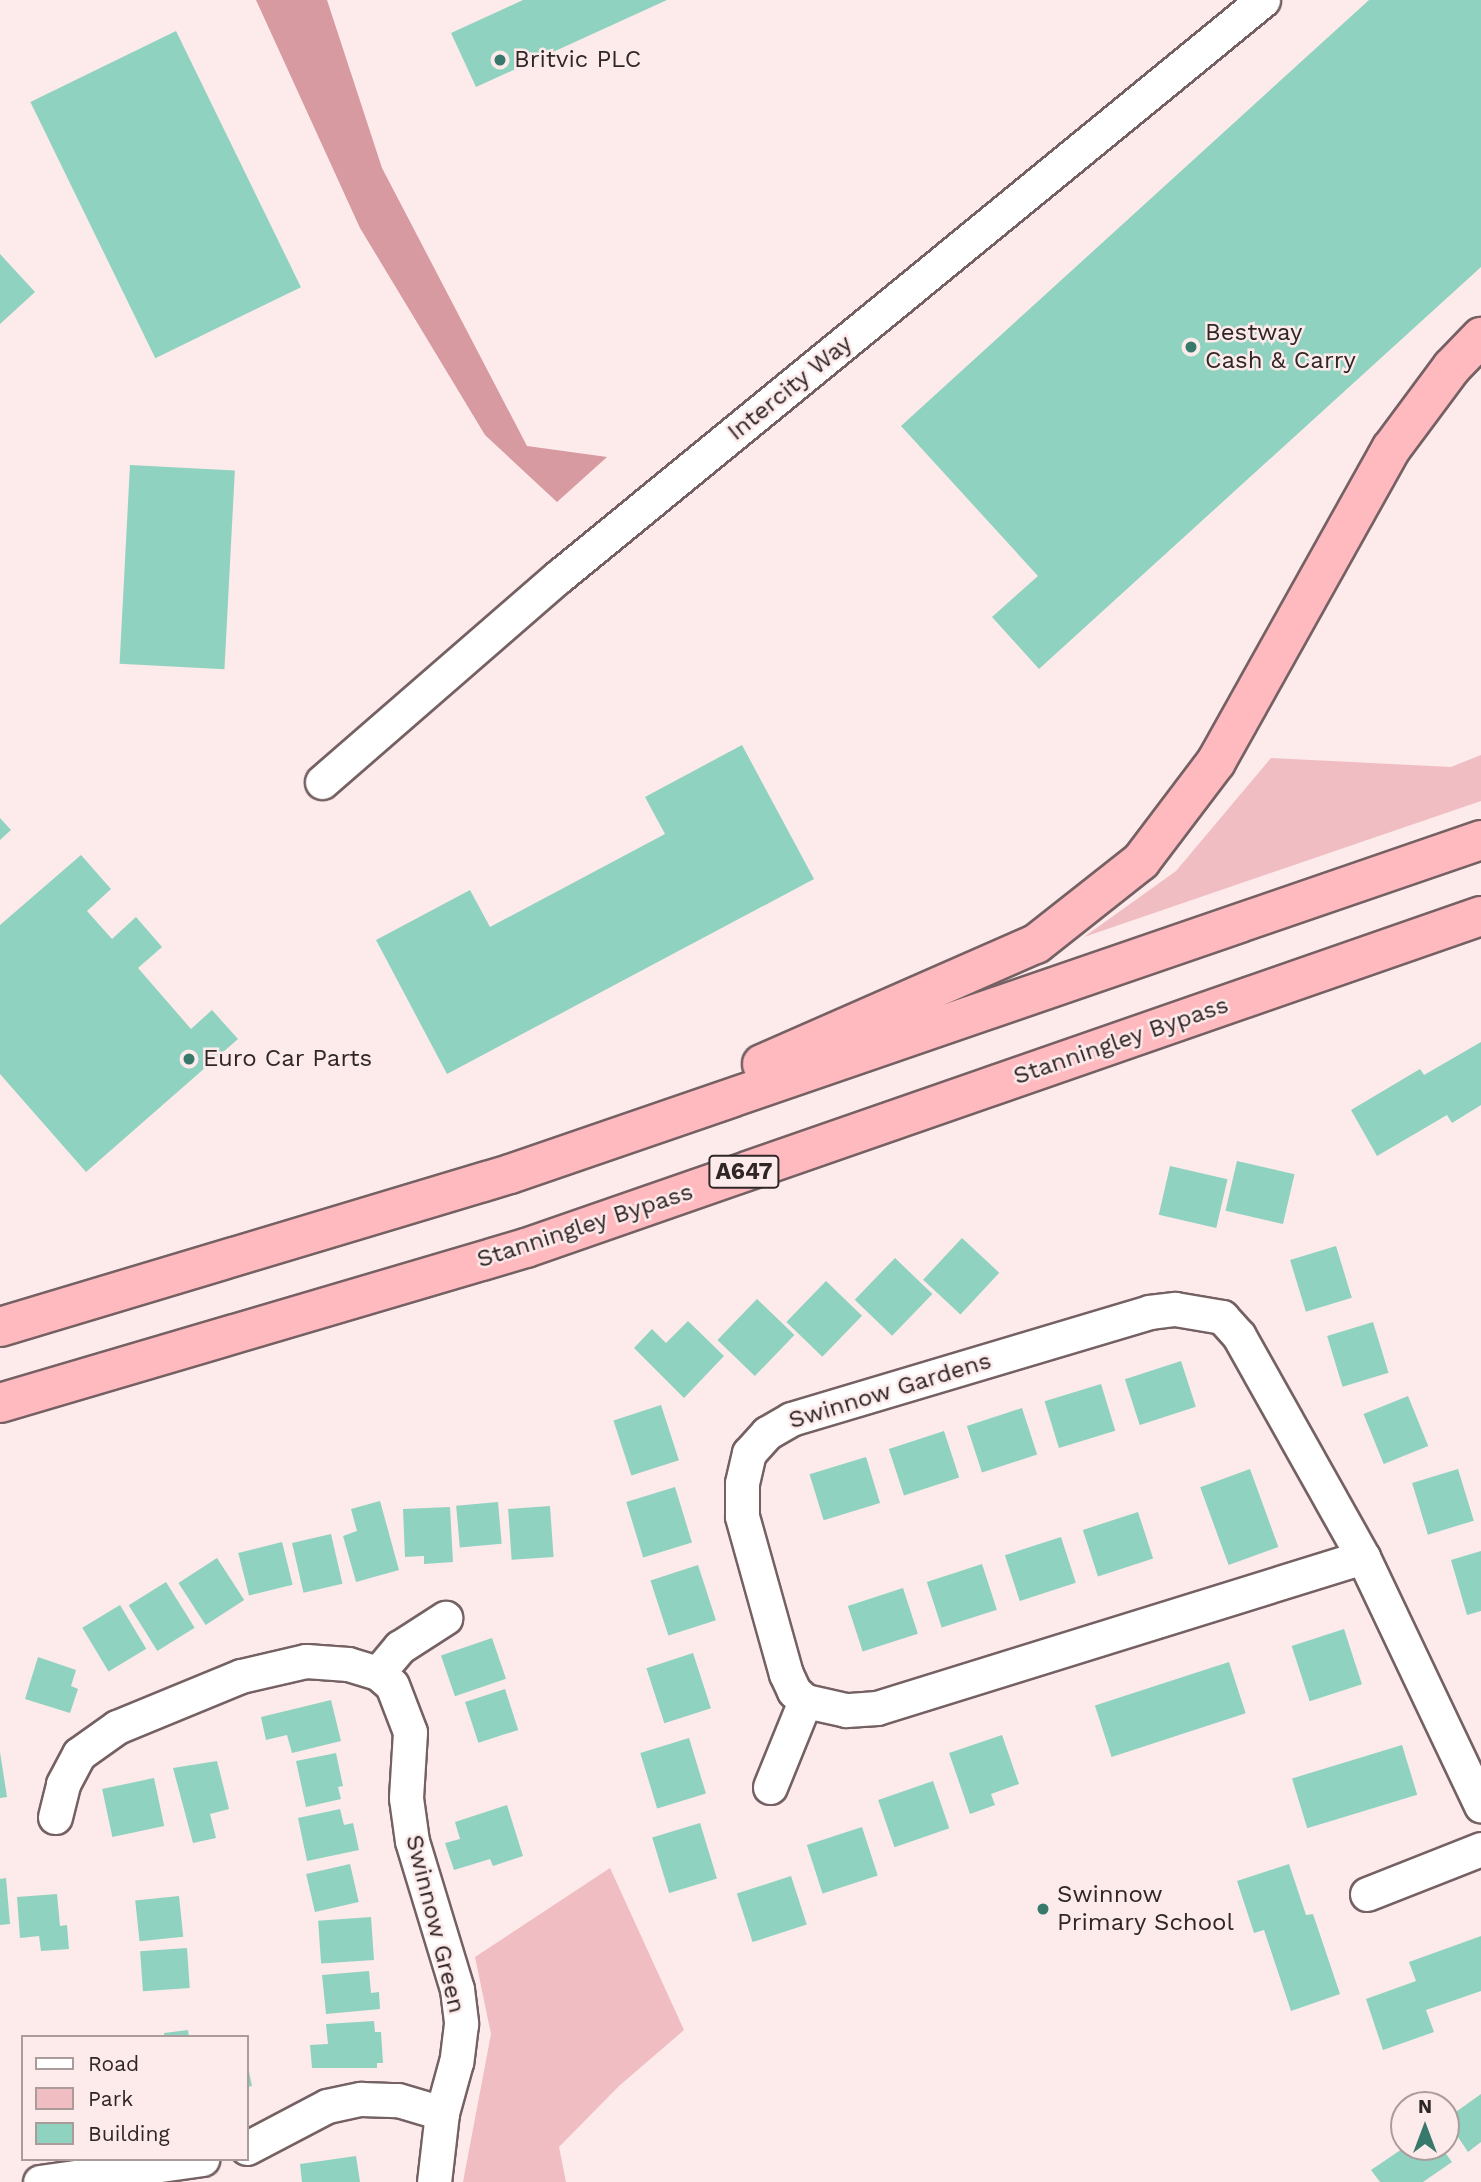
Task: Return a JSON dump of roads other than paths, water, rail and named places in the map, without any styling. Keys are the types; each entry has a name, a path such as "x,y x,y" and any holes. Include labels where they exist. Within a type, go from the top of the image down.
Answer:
{"highway":[{"path":"510,1174 1036,944 1141,861 1216,762 1391,449 1452,367 1481,337"},
{"path":"0,1327 510,1174 1481,840"},
{"name":"Stanningley Bypass","path":"0,1403 526,1248 1481,916"}],"street":[{"name":"Intercity Way","path":"323,782 558,577 1263,0"},
{"name":"Swinnow Gardens","path":"805,1701 794,1691 786,1674 742,1516 742,1483 749,1454 767,1433 791,1419 1149,1312 1201,1311 1222,1317 1239,1336 1363,1557 1481,1805"},
{"path":"770,1787 805,1701 846,1710 877,1708 1363,1557"},
{"path":"55,1817 63,1784 79,1754 117,1727 241,1676 306,1661 348,1664 378,1673 400,1647 445,1618"},
{"name":"Swinnow Green","path":"378,1673 392,1685 410,1732 406,1798 412,1841 457,1989 460,2024 456,2062 442,2113 434,2182"},
{"path":"1367,1894 1481,1849"},
{"path":"248,2147 327,2106 361,2099 398,2100 442,2113"},
{"path":"59,2173 135,2172 192,2161"}],"place":[{"name":"Britvic PLC","path":"500,60"},
{"name":"Bestway Cash & Carry","path":"1191,347"},
{"name":"Euro Car Parts","path":"189,1059"},
{"name":"Swinnow Primary School","path":"1043,1909"}]}
